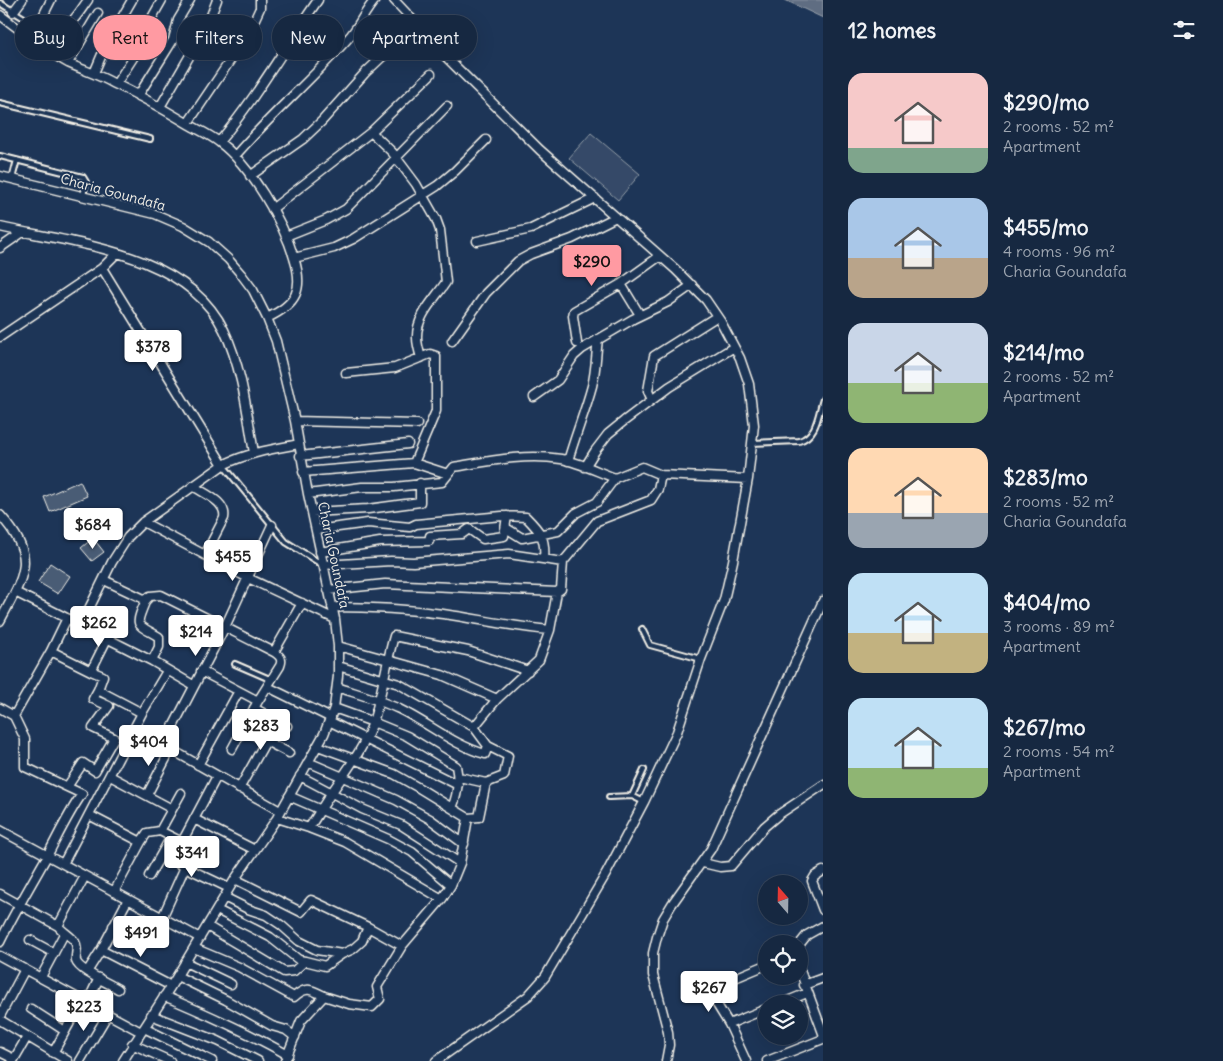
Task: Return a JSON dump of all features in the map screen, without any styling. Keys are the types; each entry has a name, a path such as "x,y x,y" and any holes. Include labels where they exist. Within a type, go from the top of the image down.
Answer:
{"street":[{"path":"13,12 22,0"},
{"path":"44,15 51,0"},
{"path":"77,15 88,0"},
{"path":"94,74 106,46 132,0"},
{"path":"116,84 146,38 145,30 162,0"},
{"path":"138,96 173,40 178,20 190,0"},
{"path":"160,107 207,26 217,0"},
{"path":"188,123 248,34 260,8 260,0"},
{"path":"219,142 275,66 318,0"},
{"path":"235,156 351,34 375,0"},
{"path":"394,0 496,108 540,150 692,285 706,300 721,322 740,358 749,384 754,425 748,479 724,600 701,659 677,732 644,802 606,874 545,977 528,996 436,1061"},
{"path":"68,63 98,13"},
{"path":"0,16 15,26"},
{"path":"64,60 160,107 219,142 235,156 272,209 286,236 299,280 294,296 287,308 267,318"},
{"path":"250,176 304,138 364,73 379,60"},
{"path":"272,209 371,132 431,74"},
{"path":"286,236 326,220 352,204 447,106"},
{"path":"371,132 396,158 423,194 440,230 446,282 424,312 417,328 420,358"},
{"path":"294,258 346,243 423,194 455,171 486,140"},
{"name":"Charia Goundafa","path":"0,176 155,214 183,226 209,242 228,258 241,274 253,290 267,318 279,351 335,619 338,646 337,687 334,708 318,746 278,815 229,888 171,986 132,1044 123,1061"},
{"path":"477,242 531,229 595,198"},
{"path":"452,341 486,293 518,261 531,254 572,239 616,217"},
{"path":"0,227 118,253 152,267 189,286 213,312 224,330 231,349 246,407 254,452"},
{"path":"0,248 24,232"},
{"path":"0,337 102,268 118,253"},
{"path":"577,343 574,311 621,284 660,256"},
{"path":"102,268 223,465"},
{"path":"621,284 640,316"},
{"path":"534,396 558,380 574,356 598,339 668,302 692,285"},
{"path":"652,400 648,391 654,356 716,317"},
{"path":"568,461 576,434 584,416 592,386 598,339"},
{"path":"585,467 608,434 669,387 734,346"},
{"path":"346,373 395,368 430,354 436,356 436,411 414,463"},
{"path":"295,421 417,424"},
{"path":"81,625 120,547 143,522 223,465 237,458 254,452 299,444"},
{"path":"300,456 408,444"},
{"path":"308,494 362,487 394,487 442,482 454,466 537,457 568,461 615,478"},
{"path":"303,472 414,463 448,474"},
{"path":"506,528 522,538 558,531 576,513 597,502 615,478 642,467 661,475 748,479"},
{"path":"328,590 385,584 556,592 561,589 563,562 597,520 651,500 658,489 661,475"},
{"path":"312,512 368,509 420,502 420,484"},
{"path":"193,486 220,504 225,512 224,518 205,555"},
{"path":"0,515 17,534 23,546 25,558 15,592 0,620"},
{"path":"316,530 368,523 410,527 416,524 507,516 526,517 538,528 545,546 544,559"},
{"path":"320,552 380,542 429,541 430,536 462,534 469,529 483,539 504,536 507,516"},
{"path":"143,522 248,578 335,619"},
{"path":"164,744 193,685 225,627 272,525"},
{"path":"323,565 391,561 413,562 509,554 563,562"},
{"path":"104,580 146,600"},
{"path":"15,592 152,661 193,685"},
{"path":"474,727 496,699 540,660 550,630 556,592"},
{"path":"152,661 160,642 159,638 142,628 138,622 146,600 150,596 161,596 280,656 282,663 256,704 232,749"},
{"path":"666,1061 669,1045 668,1032 654,982 653,953 657,937 663,920 672,904 702,862 716,838 823,601"},
{"path":"274,652 302,603"},
{"path":"332,607 397,609 443,614 516,627 550,630"},
{"path":"14,716 67,618"},
{"path":"309,828 355,760 366,739 385,680 394,636 468,651 528,671"},
{"path":"91,671 107,639"},
{"path":"338,646 442,675 496,699"},
{"path":"51,650 103,676 93,699 109,706 93,728 114,738 95,771 83,764 66,787"},
{"path":"270,683 330,720 366,739 458,781 486,782 504,776 508,756 488,746 474,727 399,684 338,666"},
{"path":"63,864 142,713 167,671"},
{"path":"201,671 239,691 287,726"},
{"path":"337,687 399,709 468,749 485,754 488,746"},
{"path":"98,690 142,713"},
{"path":"198,765 239,691"},
{"path":"0,708 14,716 25,739 25,767 82,794 68,814 47,856 19,903 0,942"},
{"path":"334,708 407,736 456,766 458,781 456,800 452,808"},
{"path":"135,729 239,788 278,815 346,842 442,899"},
{"path":"243,729 289,753"},
{"path":"239,788 266,741"},
{"path":"318,746 394,774 468,818 479,817 486,782"},
{"path":"147,795 171,749"},
{"path":"308,762 396,800 430,820 464,844"},
{"path":"110,776 172,809"},
{"path":"182,842 217,776"},
{"path":"300,776 362,809 401,825 460,862"},
{"path":"702,862 720,867 731,866 764,827 778,815 823,785"},
{"path":"160,832 181,792"},
{"path":"289,796 412,852 452,885"},
{"path":"89,815 141,842"},
{"path":"194,948 239,967 294,997 301,990 311,989 324,996 349,1004 372,1007 380,999 377,987 391,967 402,946 452,885 460,862 468,818"},
{"path":"194,819 255,850"},
{"path":"0,830 200,938"},
{"path":"114,892 147,833 160,832 198,850"},
{"path":"149,876 171,837"},
{"path":"162,853 185,867 229,888"},
{"path":"162,918 185,867"},
{"path":"823,871 812,880 823,910"},
{"path":"58,926 85,876"},
{"path":"235,879 301,912 311,900 368,927 402,946"},
{"path":"0,894 58,926 64,934 75,942 78,964 87,972 118,989"},
{"path":"224,897 248,909 266,915 299,941 317,950 342,954"},
{"path":"87,972 128,899"},
{"path":"217,910 270,937 298,960 325,966 353,949 362,941 368,927"},
{"path":"113,926 145,943"},
{"path":"207,926 284,972 294,971 305,961"},
{"path":"807,935 823,926"},
{"path":"41,977 64,934"},
{"path":"30,940 54,953"},
{"path":"101,950 171,986"},
{"path":"0,956 108,1014 212,1061"},
{"path":"185,962 231,984"},
{"path":"746,1061 729,1024 714,998 715,988 722,982 758,968"},
{"path":"0,1016 25,969"},
{"path":"177,976 226,1000 272,1026 286,1030 295,1037"},
{"path":"53,1053 65,1030 99,978"},
{"path":"796,995 823,978"},
{"path":"805,985 823,1033"},
{"path":"164,996 220,1019 258,1038 287,1058 301,1021 324,996"},
{"path":"31,1009 65,1030"},
{"path":"729,1024 758,1012"},
{"path":"80,1061 108,1014"},
{"path":"151,1016 218,1041 258,1061"},
{"path":"0,1020 68,1061"},
{"path":"0,1052 14,1060 27,1037"},
{"path":"767,1061 823,1039"},
{"path":"132,1044 170,1061"}],"lane":[{"path":"0,3 20,15"},
{"path":"0,103 150,139"},
{"path":"0,156 83,177 86,182 83,196"},
{"path":"12,179 17,160"},
{"path":"752,443 799,441 806,438 814,429 823,399"},
{"path":"223,465 286,542 323,565"},
{"path":"642,629 650,645 701,659"},
{"path":"235,664 270,683"},
{"path":"632,796 644,770"},
{"path":"609,797 632,796 644,802"}],"shaded area":[{"path":"785,0 823,0 823,18"},
{"path":"591,133 640,174 618,200 569,158"}],"building":[{"path":"80,481 87,496 50,512 44,497"},
{"path":"98,514 108,528 91,539 82,524"},
{"path":"93,538 104,552 92,561 81,548"},
{"path":"50,563 70,576 58,594 38,582"}]}
